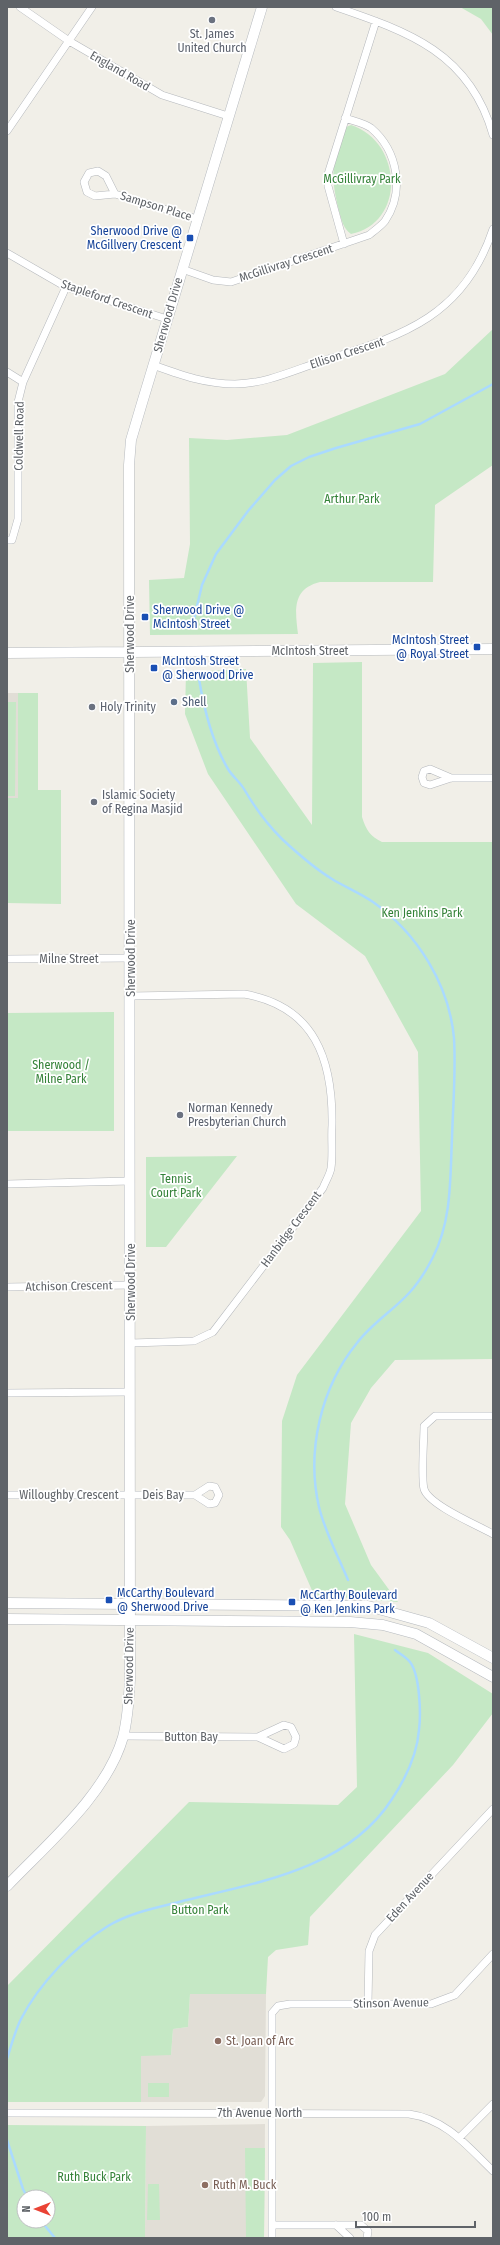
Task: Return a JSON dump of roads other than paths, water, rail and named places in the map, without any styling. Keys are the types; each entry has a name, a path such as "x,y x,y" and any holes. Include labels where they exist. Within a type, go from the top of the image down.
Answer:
{"street":[{"name":"England Road","path":"20,7 69,41 162,95 228,116"},
{"path":"7,131 92,7"},
{"name":"Sherwood Drive","path":"7,1886 92,1796 111,1768 123,1736 130,1679 131,958 129,465 131,440 262,7"},
{"path":"336,7 376,20 409,34 436,50 464,75 479,99 493,135"},
{"name":"McGillivray Crescent","path":"344,244 328,186 328,174 376,20"},
{"name":"McGillivray Crescent","path":"182,269 213,280 231,282 369,235 384,222 393,208 397,189 396,172 390,153 381,139 370,127 345,118"},
{"name":"Sampson Place","path":"115,194 197,219"},
{"name":"Ellison Crescent","path":"153,365 198,381 236,384 263,381 394,338 426,321 452,298 472,274 490,247 493,230"},
{"name":"Stapleford Crescent","path":"7,253 66,287 167,319"},
{"name":"Coldwell Road","path":"7,540 12,540 18,519 18,402 23,382 66,287"},
{"path":"7,372 23,382"},
{"name":"McIntosh Street","path":"7,653 493,649"},
{"path":"451,778 493,778"},
{"name":"Milne Street","path":"7,959 131,958"},
{"name":"Hanbidge Crescent","path":"131,996 244,994 259,996 277,1003 304,1023 318,1045 326,1065 332,1104 331,1169 323,1188 213,1332 194,1340 131,1343"},
{"path":"7,1184 130,1181"},
{"name":"Atchison Crescent","path":"7,1287 131,1286"},
{"path":"7,1393 130,1392"},
{"path":"493,1416 435,1416 424,1426 424,1489 433,1501 493,1534"},
{"name":"Deis Bay","path":"130,1495 195,1495"},
{"name":"Willoughby Crescent","path":"7,1496 130,1495"},
{"path":"7,1603 368,1606 382,1608 429,1623 493,1658"},
{"path":"7,1619 350,1622 383,1625 416,1634 493,1677"},
{"name":"Button Bay","path":"123,1736 258,1737 284,1749 291,1747 296,1737 294,1730 284,1725 258,1737"},
{"name":"Eden Avenue","path":"368,2004 369,1951 375,1935 493,1809"},
{"name":"Stinson Avenue","path":"272,2113 272,2013 278,2006 290,2004 431,2004 455,1995 493,1954"},
{"path":"459,2138 493,2104"},
{"name":"7th Avenue North","path":"7,2113 410,2114 425,2116 441,2123 493,2171"},
{"path":"272,2113 272,2238"},
{"path":"272,2225 361,2225 368,2231 367,2238"},
{"path":"336,2225 350,2238"}],"waterway":[{"path":"193,623 202,585 216,554 248,511 275,480 291,466 309,457 336,448 420,424 493,384"},
{"path":"199,679 203,702 217,748 230,772 242,786 252,803 271,828 312,865 325,875 373,902 404,929 417,944 438,979 451,1018 454,1038 455,1063 449,1199 444,1228 433,1257 414,1288 363,1336 344,1360 334,1379 320,1420 314,1464 315,1486 319,1507 328,1535 348,1580"},
{"path":"7,2059 21,2019 37,1993 70,1955 108,1926 116,1921 142,1911 238,1888 297,1870 325,1858 350,1842 373,1823 392,1799 402,1783 410,1766 418,1739 420,1705 416,1676 410,1662 395,1650"},
{"path":"7,2140 23,2189"},
{"path":"48,2229 55,2238"}],"place":[{"name":"St. James United Church","path":"212,20"},
{"name":"Sherwood Drive @ McGillvery Crescent","path":"190,238"},
{"name":"Sherwood Drive @ McIntosh Street","path":"145,617"},
{"name":"McIntosh Street @ Royal Street","path":"477,647"},
{"name":"McIntosh Street @ Sherwood Drive","path":"154,668"},
{"name":"Shell","path":"174,702"},
{"name":"Holy Trinity","path":"92,707"},
{"name":"Islamic Society of Regina Masjid","path":"94,802"},
{"name":"Norman Kennedy Presbyterian Church","path":"180,1115"},
{"name":"McCarthy Boulevard @ Sherwood Drive","path":"109,1600"},
{"name":"McCarthy Boulevard @ Ken Jenkins Park","path":"292,1602"},
{"name":"St. Joan of Arc","path":"218,2041"},
{"name":"Ruth M. Buck","path":"205,2185"}],"park label":[{"name":"McGillivray Park","path":"362,179"},
{"name":"Arthur Park","path":"352,499"},
{"name":"Ken Jenkins Park","path":"422,913"},
{"name":"Sherwood / Milne Park","path":"61,1072"},
{"name":"Tennis Court Park","path":"176,1186"},
{"name":"Button Park","path":"200,1910"},
{"name":"Ruth Buck Park","path":"94,2177"}]}
